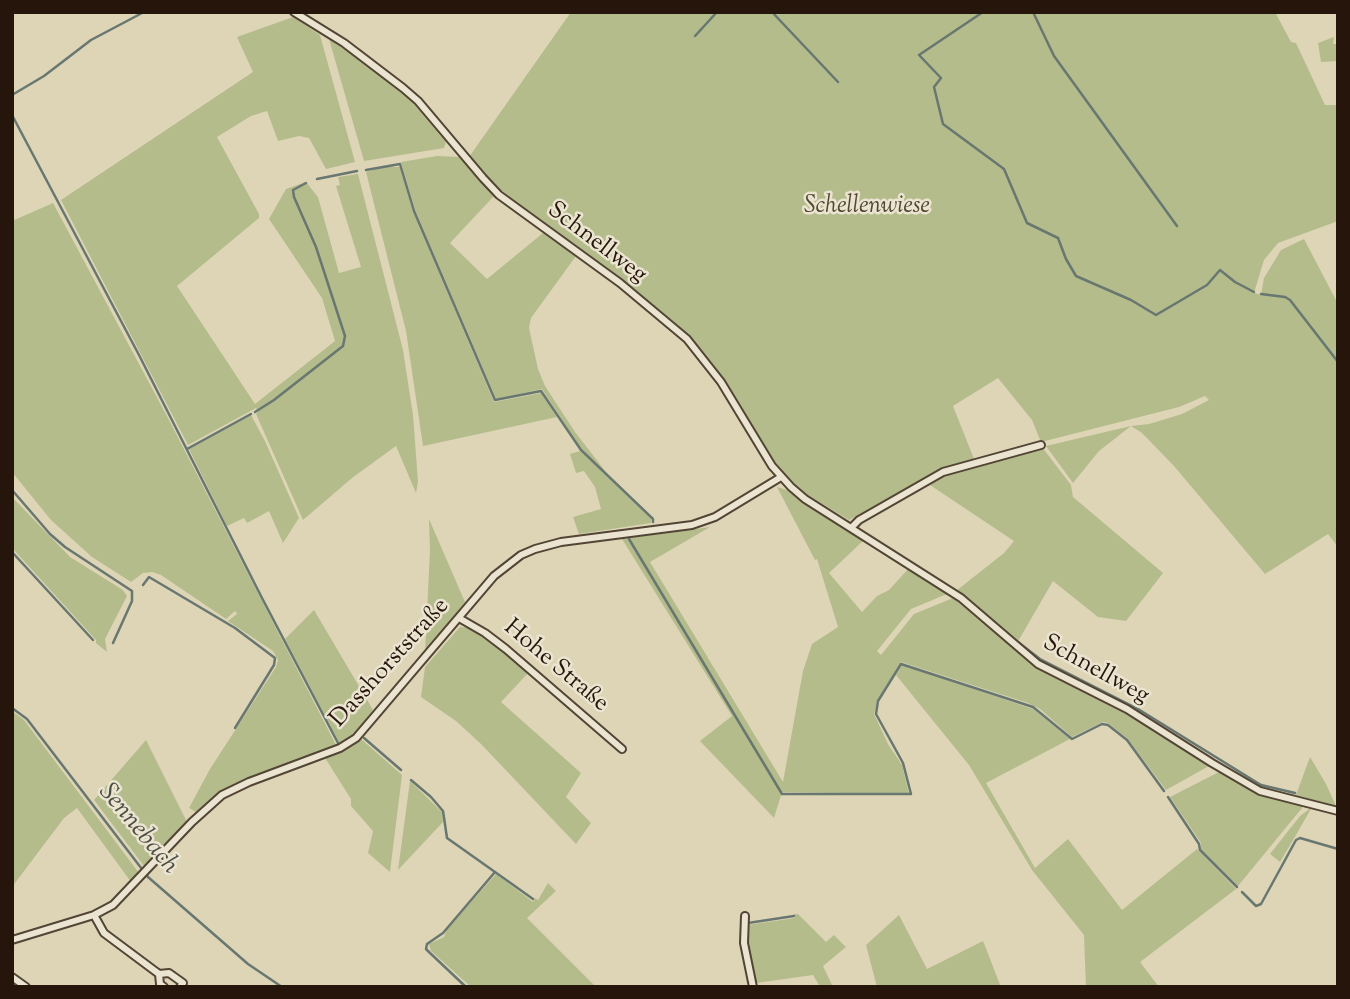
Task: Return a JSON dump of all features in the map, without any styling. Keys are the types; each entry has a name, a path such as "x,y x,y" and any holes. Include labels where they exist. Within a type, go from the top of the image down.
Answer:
{"street":[{"name":"Schnellweg","path":"294,12 344,43 404,88 499,195 620,283 687,340 721,382 781,477 805,499 961,598 1038,664 1127,709 1260,791 1338,811"},
{"path":"852,527 859,520 943,472 1041,445"},
{"name":"Dasshorststraße","path":"12,940 94,915 121,899 147,868 222,795 340,748 356,738 494,576 510,562 536,549 561,542 692,524 715,517 781,477"},
{"name":"Hohe Straße","path":"459,618 506,649 622,749"},
{"path":"94,915 104,933 159,974 170,973 183,983 180,987"},
{"path":"745,916 744,943 753,987"},
{"path":"159,974 160,984 164,987"},
{"path":"12,977 26,987"}],"green space":[{"name":"Schellenwiese","path":"571,12 1275,12 1291,42 1296,43 1325,105 1338,105 1338,221 1278,243 1264,260 1254,293 1261,295 1264,278 1281,250 1304,239 1338,304 1338,547 1328,534 1265,574 1174,466 1142,433 1131,426 1149,424 1182,414 1209,400 1205,396 1179,407 1041,442 1032,420 998,378 953,406 974,459 942,470 849,520 808,495 776,464 724,379 691,338 610,270 516,203 469,157"},
{"path":"293,17 320,35 355,162 326,169 309,138 299,136 278,141 267,111 251,116 217,137 259,218 177,286 255,404 335,341 322,298 269,219 286,189 306,182 318,197 339,273 361,267 336,186 340,185 338,177 358,174 403,350 413,415 418,482 416,493 396,446 352,478 303,520 256,414 256,408 188,445 61,200 253,72 237,37"},
{"path":"1334,37 1333,44 1338,44 1338,61 1321,62 1318,43"},
{"path":"329,39 370,67 412,102 446,142 444,148 364,161"},
{"path":"437,156 459,157 494,196 450,243 487,279 543,233 576,256 531,318 529,328 538,369 545,386 575,432 609,476 582,450 542,389 496,399 415,210 401,162"},
{"path":"385,167 400,167 413,211 494,402 541,393 557,417 423,446 406,331 366,172"},
{"path":"53,203 169,420 336,745 244,779 219,793 196,812 189,808 210,769 278,660 273,651 228,621 237,614 235,611 226,619 161,575 143,573 131,582 92,557 51,520 12,472 12,221"},
{"path":"251,415 299,518 283,543 269,511 247,523 244,518 227,526 189,449"},
{"path":"1131,426 1099,451 1073,483 1046,446"},
{"path":"1042,447 1071,485 1073,497 1163,573 1126,621 1098,617 1053,581 1017,643 956,591 1004,553 1014,541 927,483 944,474"},
{"path":"580,451 651,519 651,523 579,534 573,517 601,509 595,487 584,471 576,473 570,454"},
{"path":"777,487 787,490 864,540 829,573 862,612 877,596 889,590 909,568 947,594 911,609 877,651 881,655 914,614 953,598 1036,667 1130,716 1209,766 1166,790 1127,738 1108,723 1103,722 1072,737 1040,709 1028,703 901,662 877,701 874,714 888,744 902,765 909,794 782,792 774,818 700,741 732,716 622,539 710,527 650,562 783,782 803,671 812,644 838,627 817,559 815,560"},
{"path":"12,497 70,557 123,590 127,596 105,639 107,652 12,548"},
{"path":"429,519 465,602 425,653 430,550"},
{"path":"314,610 373,710 357,731 340,744 285,639"},
{"path":"460,627 470,628 483,635 529,672 501,702 581,773 566,797 591,823 576,844 481,744 456,721 421,697 425,667"},
{"path":"902,665 1033,709 1070,739 986,783 1035,868 1068,839 1122,910 1197,849 1236,889 1140,962 1159,987 1086,987 1084,935 1032,870 969,765 896,675"},
{"path":"12,711 24,720 139,873 131,882 77,808 64,818 12,887"},
{"path":"361,739 402,775 390,872 368,853 373,831 351,806 351,799 325,758 346,750"},
{"path":"146,740 187,822 144,866 94,800"},
{"path":"1310,757 1326,784 1336,806 1296,795"},
{"path":"1219,772 1258,794 1301,805 1302,808 1238,886 1201,850 1201,843 1170,797"},
{"path":"410,781 442,812 443,822 398,870"},
{"path":"1312,807 1280,862 1270,854 1300,816"},
{"path":"496,874 533,902 535,898 538,900 548,883 556,891 527,918 596,987 471,987 431,951 429,944 444,937 447,929"},
{"path":"794,914 798,914 826,942 834,935 846,947 823,966 833,987 817,987 819,985 813,975 756,983 750,959 747,925 795,918"},
{"path":"899,915 927,969 983,941 1001,987 877,987 866,945"}],"waterway":[{"path":"12,95 44,76 91,40 144,12"},
{"path":"695,36 717,12"},
{"path":"772,12 838,82"},
{"path":"983,12 919,55 941,78 934,87 943,124 1004,169 1027,223 1058,238 1076,276 1131,300 1156,315 1207,285 1220,270 1254,292"},
{"path":"1033,12 1054,56 1177,226"},
{"path":"12,115 139,355 338,743"},
{"path":"366,170 400,164 414,211 495,400 541,391 581,450 653,519 653,522"},
{"path":"317,179 357,171"},
{"path":"255,412 343,346 345,336 316,247 294,197 293,190 306,183"},
{"path":"1261,294 1290,300 1338,362"},
{"path":"187,449 251,414"},
{"path":"12,490 50,534 65,547 132,591 132,601 113,643"},
{"path":"629,539 782,794 911,794 903,763 876,714 878,701 901,664 1033,707 1072,739 1102,724 1108,725 1127,740 1164,791"},
{"path":"12,552 93,640"},
{"path":"143,585 149,577 235,628 275,658 274,665 235,728"},
{"path":"1018,642 1040,659 1138,709 1261,785 1295,793"},
{"name":"Sennebach","path":"12,708 27,719 148,877 248,964 282,987"},
{"path":"364,738 401,770"},
{"path":"411,780 443,811 447,838 495,872 443,933 427,944 426,949 466,987"},
{"path":"1168,797 1199,844 1200,850 1237,887"},
{"path":"1242,892 1256,906 1261,904 1296,840 1300,838 1338,849"},
{"path":"495,872 533,899"},
{"path":"748,923 794,916"}]}
